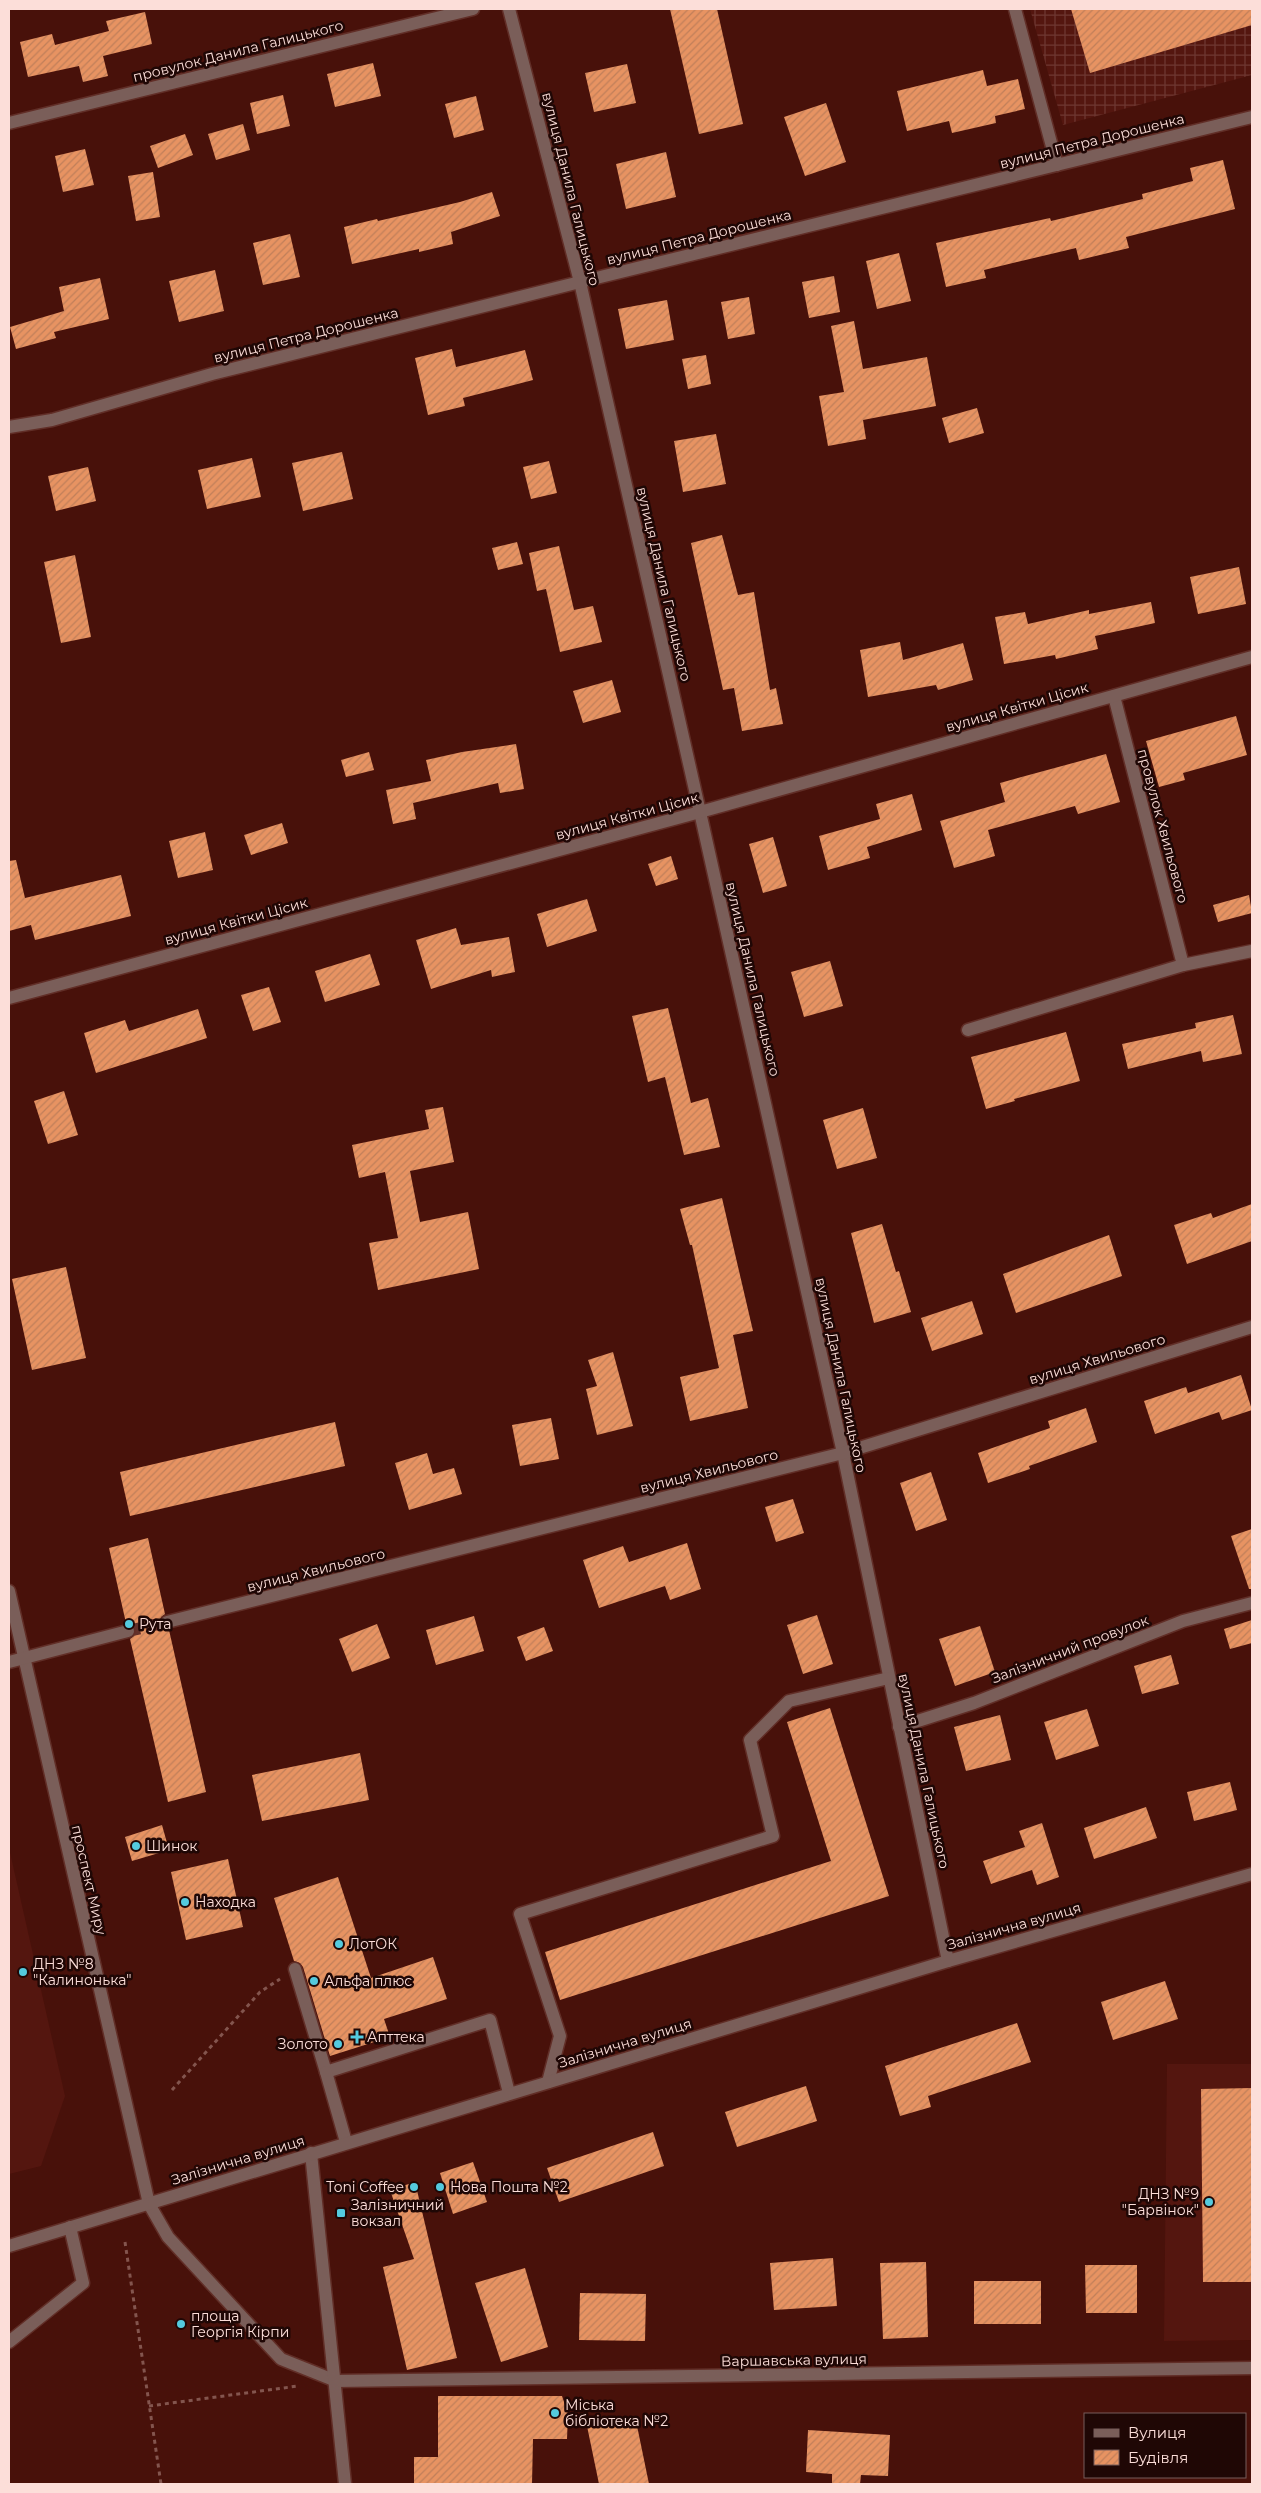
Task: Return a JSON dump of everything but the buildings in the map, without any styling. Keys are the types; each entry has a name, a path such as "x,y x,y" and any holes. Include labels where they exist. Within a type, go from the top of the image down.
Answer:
{"street":[{"name":"провулок Данила Галицького","path":"9,123 474,9"},
{"name":"вулиця Данила Галицького","path":"509,9 580,282 700,812 843,1453 948,1961"},
{"path":"1015,9 1057,165"},
{"name":"вулиця Петра Дорошенка","path":"9,427 52,420 212,374 1252,117"},
{"name":"вулиця Квітки Цісик","path":"9,998 700,812 1252,657"},
{"name":"провулок Хвильового","path":"1114,696 1184,965"},
{"path":"968,1030 1184,965 1252,951"},
{"name":"вулиця Хвильового","path":"167,1622 843,1453 1252,1327"},
{"name":"проспект Миру","path":"9,1592 149,2204 168,2237 281,2359 336,2381"},
{"name":"Залізничний провулок","path":"899,1727 974,1703 1183,1621 1252,1603"},
{"path":"9,1662 128,1631"},
{"path":"548,2082 560,2036 520,1914 773,1836 750,1740 789,1701 889,1678"},
{"name":"Залізнична вулиця","path":"9,2246 346,2142 948,1961 1252,1874"},
{"path":"295,1969 346,2142"},
{"path":"326,2072 490,2020 509,2094"},
{"path":"311,2153 336,2381 345,2484"},
{"path":"9,2342 83,2283 70,2227"},
{"name":"Варшавська вулиця","path":"336,2381 1252,2368"}],"path":[{"path":"172,2090 260,1992 295,1969"},
{"path":"125,2242 161,2484"},
{"path":"149,2406 336,2381"}],"shaded area":[{"path":"1030,9 1252,9 1252,75 1063,125"},
{"name":"ДНЗ №8 \"Калинонька\"","path":"9,1848 65,2096 41,2166 9,2174"},
{"name":"ДНЗ №9 \"Барвінок\"","path":"1167,2064 1252,2064 1252,2340 1164,2341"}],"tunnel":[{"path":"128,1631 167,1622"}],"place":[{"name":"Рута","path":"129,1624"},
{"name":"Шинок","path":"136,1846"},
{"name":"Находка","path":"185,1902"},
{"name":"ЛотОК","path":"339,1944"},
{"name":"ДНЗ №8 \"Калинонька\"","path":"23,1972"},
{"name":"Альфа плюс","path":"314,1981"},
{"name":"Апттека","path":"357,2037"},
{"name":"Золото","path":"338,2044"},
{"name":"Toni Coffee","path":"414,2187"},
{"name":"Нова Пошта №2","path":"440,2187"},
{"name":"ДНЗ №9 \"Барвінок\"","path":"1209,2202"},
{"name":"Залізничний вокзал","path":"341,2213"},
{"name":"площа Георгія Кірпи","path":"181,2324"},
{"name":"Міська бібліотека №2","path":"555,2413"}]}
